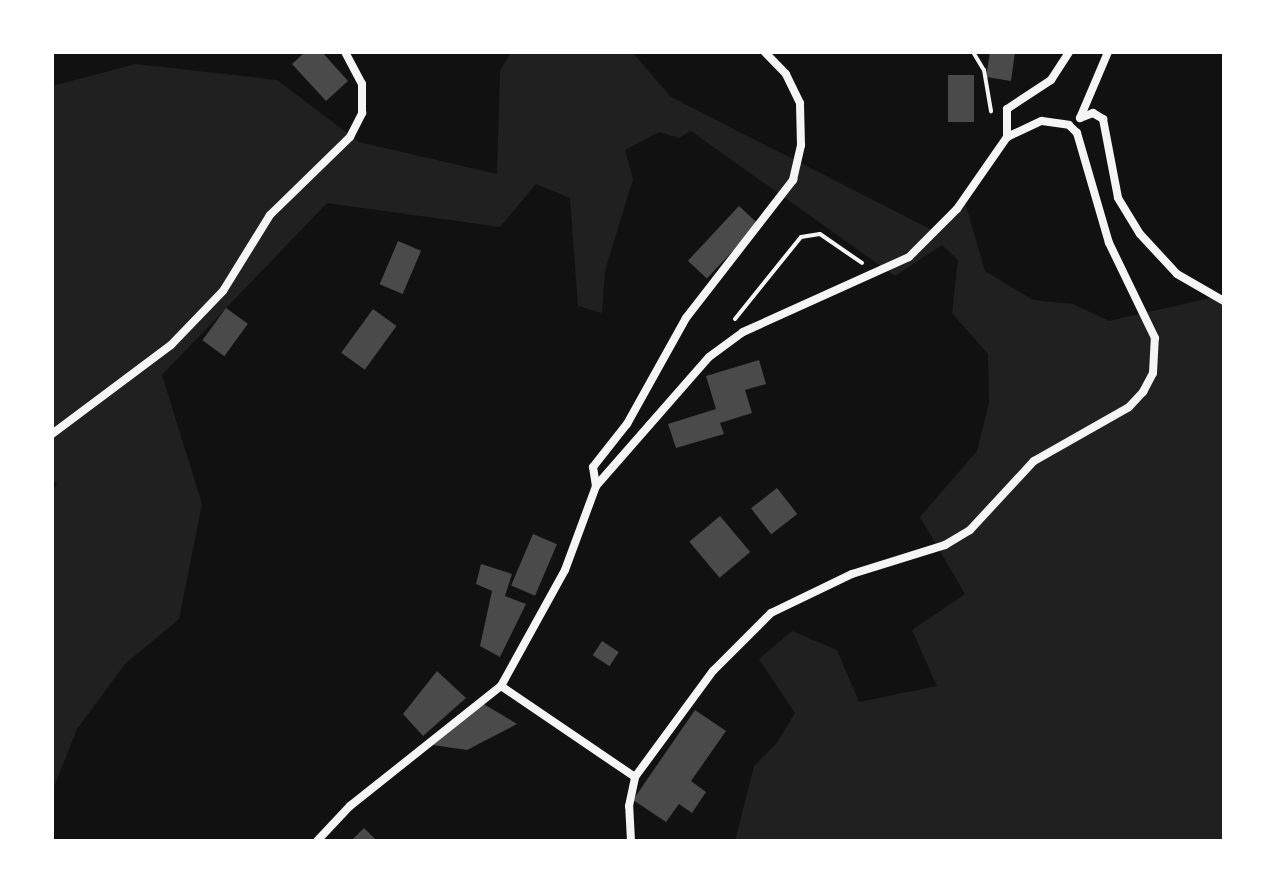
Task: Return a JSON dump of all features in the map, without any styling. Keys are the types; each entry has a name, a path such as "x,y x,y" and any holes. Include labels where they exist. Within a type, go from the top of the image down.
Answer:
{"street":[{"path":"52,434 171,345 223,291 270,215 350,137 362,113 362,84 345,52"},
{"path":"596,486 593,467 627,424 686,318 793,180 801,145 800,103 786,74 765,52"},
{"path":"1007,137 1007,109 1051,80 1069,52"},
{"path":"1080,118 1108,52"},
{"path":"1069,125 1093,113 1103,119 1118,198 1140,234 1177,274 1224,301"},
{"path":"317,841 350,806 501,686 565,570 596,486 709,357 743,332 909,257 934,235 1007,137 1042,121 1069,125 1077,133 1109,243 1155,338 1153,373 1143,392 1129,407 1034,461 970,530 945,545 852,574 771,613 713,671 635,777 629,806 631,841"},
{"path":"501,686 635,777"}],"path":[{"path":"973,52 984,70 989,108 1007,137"},
{"path":"734,321 801,237 820,234 874,273"}],"shaded area":[{"path":"511,52 632,52 671,97 932,230 963,195 985,271 1033,300 1073,304 1109,321 1210,298 1224,300 1224,841 735,841 754,766 776,744 795,713 759,659 792,631 837,650 859,702 937,686 912,630 965,594 920,517 977,451 989,403 988,354 952,313 958,260 942,245 895,276 691,131 679,138 659,132 625,150 633,179 605,271 602,313 578,306 570,198 536,184 500,227 327,203 162,375 202,504 179,619 125,664 77,729 52,792 52,491 57,484 52,479 52,86 136,64 277,80 359,142 497,174 500,71"}],"building":[{"path":"305,52 322,52 348,81 326,101 292,64"},
{"path":"990,52 1015,52 1011,81 986,77"},
{"path":"948,75 974,75 974,122 948,122"},
{"path":"739,206 758,224 707,279 688,261"},
{"path":"398,241 421,251 403,294 380,284"},
{"path":"226,308 248,324 224,356 202,340"},
{"path":"373,309 396,326 365,370 341,353"},
{"path":"759,360 766,384 745,390 752,413 720,423 724,434 676,448 668,424 716,409 706,376"},
{"path":"777,488 797,514 771,534 751,508"},
{"path":"720,516 750,552 720,578 689,542"},
{"path":"533,534 557,544 535,596 511,586"},
{"path":"481,564 512,574 505,596 526,604 500,657 480,646 492,591 476,584"},
{"path":"602,641 619,652 610,666 593,655"},
{"path":"437,671 466,698 423,736 403,714"},
{"path":"482,703 517,724 467,750 433,745"},
{"path":"695,710 726,731 691,781 706,792 692,813 679,804 666,822 633,800"},
{"path":"364,828 377,841 351,841"}]}
